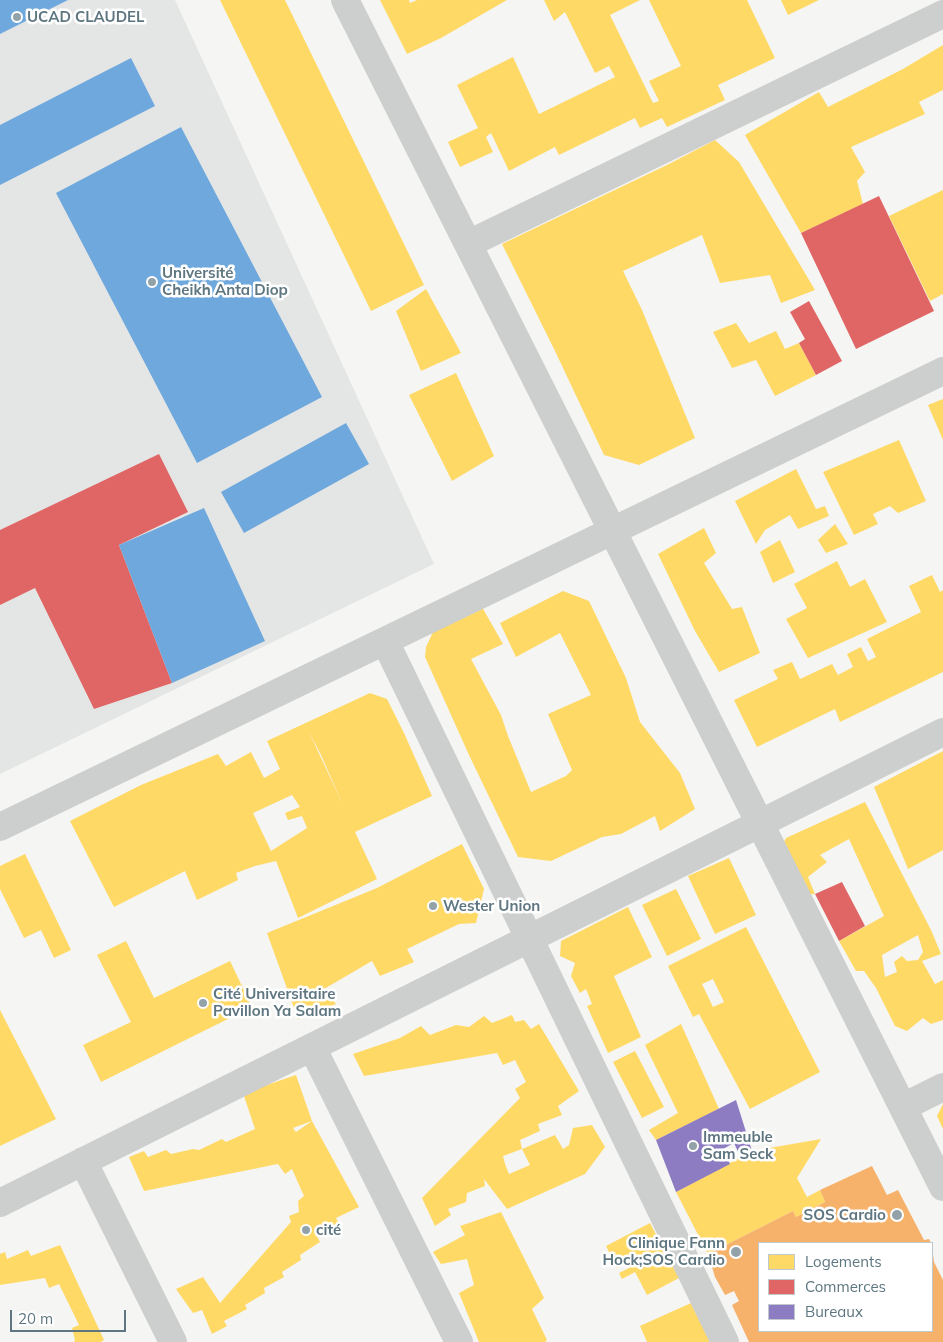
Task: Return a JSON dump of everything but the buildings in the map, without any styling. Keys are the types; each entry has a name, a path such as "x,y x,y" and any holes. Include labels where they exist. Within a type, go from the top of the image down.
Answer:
{"street":[{"path":"345,0 943,1187"},
{"path":"468,244 943,14"},
{"path":"0,827 943,371"},
{"path":"385,641 725,1342"},
{"path":"0,1203 943,732"},
{"path":"312,1046 459,1342"},
{"path":"903,1107 943,1087"},
{"path":"83,1161 173,1342"}],"shaded area":[{"name":"Université Cheikh Anta Diop","path":"0,0 175,0 434,564 0,774"}],"place":[{"name":"UCAD CLAUDEL","path":"17,17"},
{"name":"Université Cheikh Anta Diop","path":"152,282"},
{"name":"Wester Union","path":"433,906"},
{"name":"Cité Universitaire Pavillon Ya Salam","path":"203,1003"},
{"name":"Immeuble Sam Seck","path":"693,1146"},
{"name":"SOS Cardio","path":"897,1215"},
{"name":"cité","path":"306,1230"},
{"name":"Clinique Fann Hock;SOS Cardio","path":"736,1252"}]}
